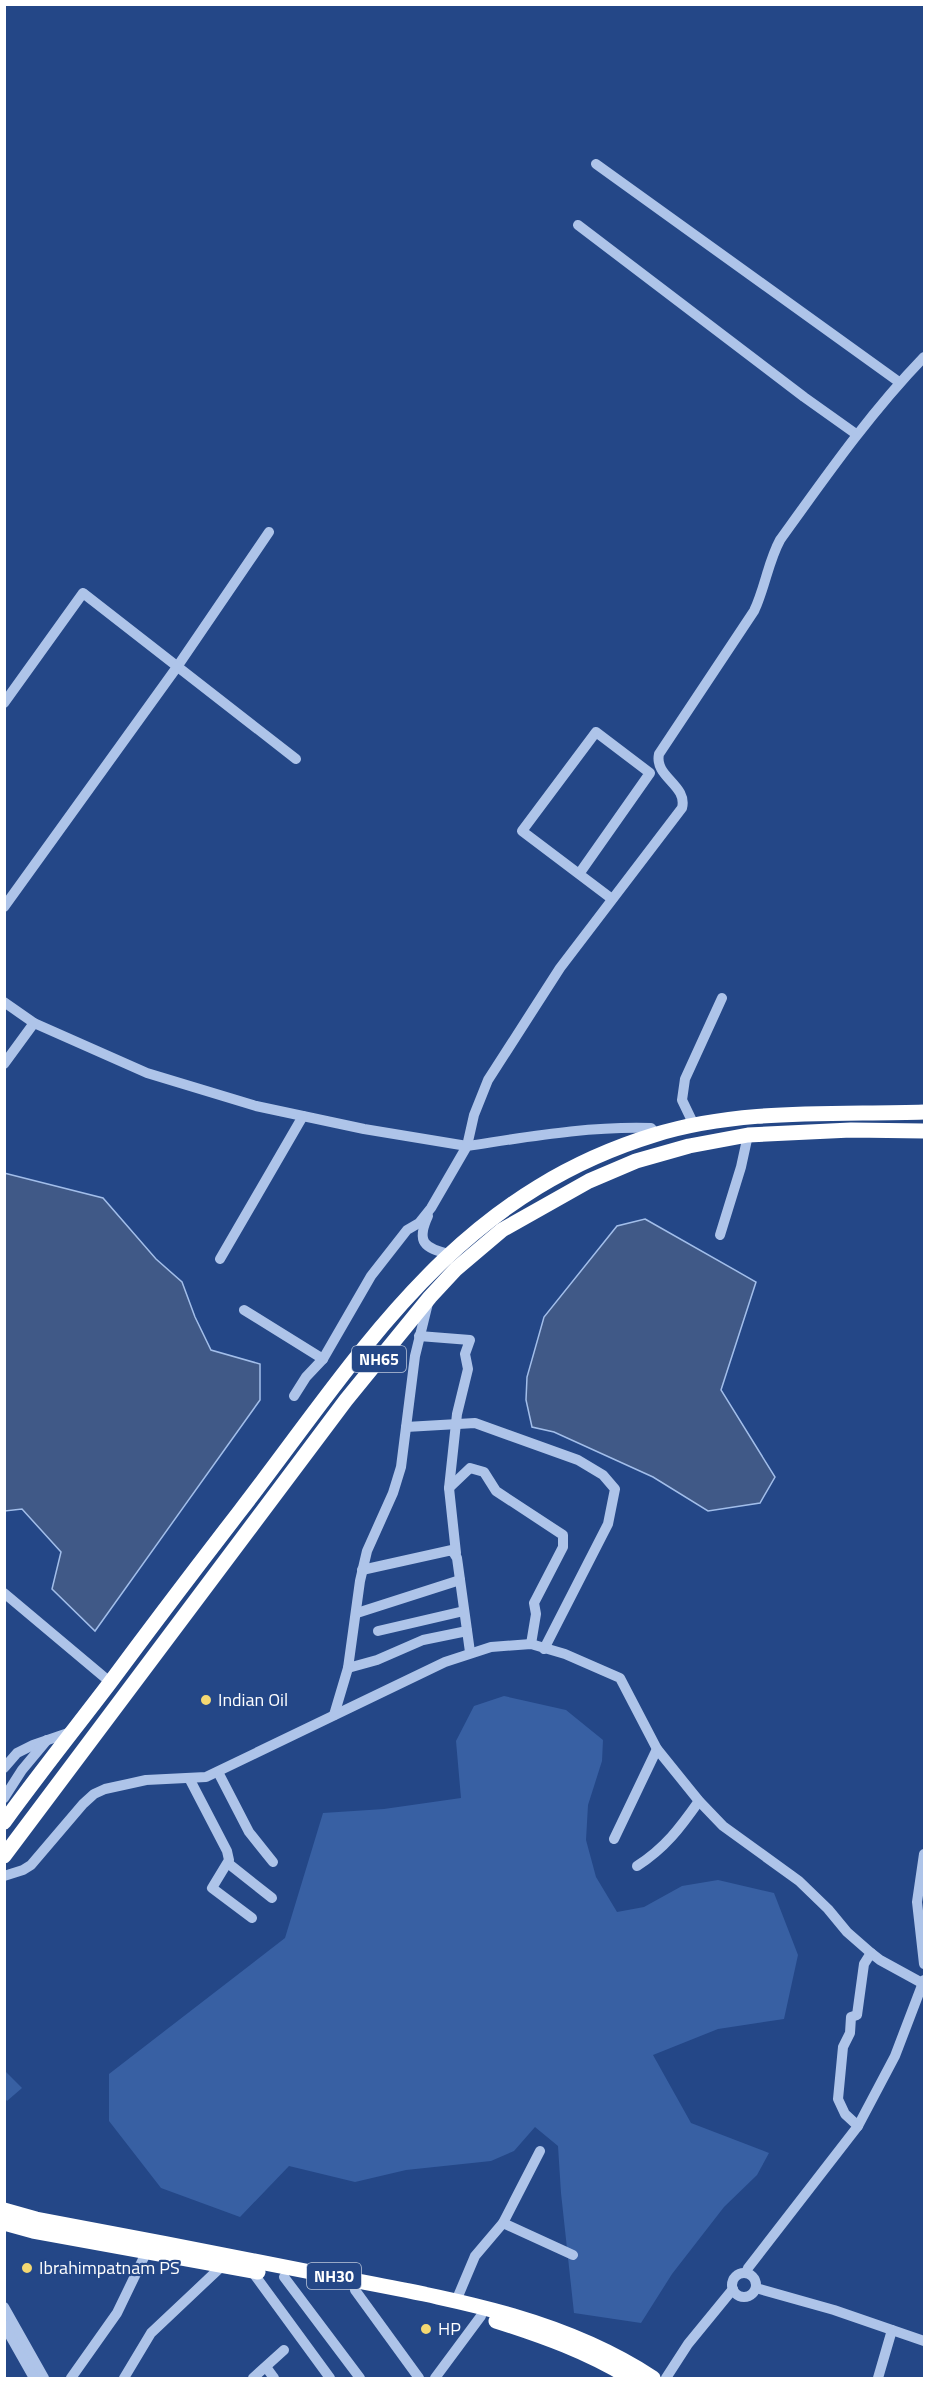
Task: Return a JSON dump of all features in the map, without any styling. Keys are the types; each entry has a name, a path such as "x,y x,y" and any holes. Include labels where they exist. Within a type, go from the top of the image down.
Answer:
{"highway":[{"name":"NH65","path":"4,1822 383,1323 449,1254 487,1220 581,1164 656,1134 694,1125 751,1117 924,1112"},
{"name":"NH65","path":"4,1856 346,1400 430,1297 456,1269 502,1230 589,1181 636,1161 689,1146 748,1135 851,1130 924,1131"},
{"name":"NH30","path":"4,2210 456,2301 607,2352 653,2379"},
{"name":"NH30","path":"4,2223 33,2231 251,2270 531,2326 594,2357 630,2379"}],"street":[{"path":"596,164 899,382"},
{"path":"578,225 856,434"},
{"path":"449,1254 432,1250 425,1245 422,1237 424,1224 466,1146 474,1115 488,1080 560,968 682,808 680,793 660,769 658,761 663,745 754,611 760,599 773,553 780,540 856,434 899,382 924,357"},
{"path":"4,907 177,667 269,532"},
{"path":"4,703 83,593 296,759"},
{"path":"579,874 650,773 596,732 522,831 612,899"},
{"path":"694,1125 682,1100 682,1091 685,1079 722,998"},
{"path":"4,1002 34,1023 147,1073 256,1106 303,1116 466,1146 626,1127 651,1128 656,1134"},
{"path":"4,1064 34,1023"},
{"path":"219,1259 303,1116"},
{"path":"720,1235 741,1167 748,1135"},
{"path":"294,1395 322,1359 371,1276 407,1230 419,1223 431,1208"},
{"path":"334,1715 348,1668 362,1570 372,1536 385,1512 399,1476 419,1336 430,1297"},
{"path":"243,1310 322,1359"},
{"path":"419,1336 470,1340 465,1354 468,1369 457,1414 449,1488 470,1652"},
{"path":"406,1427 475,1423 578,1460 603,1474 615,1489 608,1524 544,1650"},
{"path":"449,1488 470,1468 484,1472 496,1491 563,1535 563,1546 534,1603 536,1614 531,1644"},
{"path":"362,1570 427,1557 447,1550 456,1553"},
{"path":"357,1613 460,1580"},
{"path":"4,1593 110,1683"},
{"path":"378,1631 464,1611"},
{"path":"348,1668 377,1660 423,1640 467,1631"},
{"path":"4,1876 23,1870 31,1864 94,1794 119,1785 206,1777 470,1652 491,1647 531,1644 544,1650 565,1654 620,1678 657,1749 699,1802 723,1826 799,1881 828,1909 847,1932 871,1953 923,1982 895,2056 858,2126 776,2230 746,2273 735,2277 733,2289 688,2344 666,2379"},
{"path":"4,1768 17,1753 71,1732"},
{"path":"4,1798 22,1770 47,1740"},
{"path":"614,1839 657,1749"},
{"path":"218,1772 249,1832 273,1862"},
{"path":"189,1778 227,1851 229,1864 272,1898"},
{"path":"637,1866 657,1853 680,1829 699,1802"},
{"path":"924,1854 917,1908 924,1964"},
{"path":"229,1864 212,1888 252,1918"},
{"path":"858,2126 845,2114 838,2099 843,2047 850,2033 851,2018 857,2015 864,1964 871,1953"},
{"path":"456,2301 476,2256 502,2223 540,2151"},
{"path":"502,2223 573,2255"},
{"path":"71,2379 117,2313 146,2253"},
{"path":"124,2379 151,2333 222,2265"},
{"path":"251,2270 330,2379"},
{"path":"733,2289 738,2295 746,2297 753,2293 756,2288 753,2278 746,2273"},
{"path":"284,2277 360,2379"},
{"path":"756,2288 924,2341"},
{"path":"355,2290 419,2379"},
{"path":"4,2307 44,2379"},
{"path":"435,2379 481,2316"},
{"path":"4,2325 34,2379"},
{"path":"878,2379 892,2330"},
{"path":"253,2379 284,2350"},
{"path":"266,2367 274,2379"}],"shaded area":[{"path":"4,1173 103,1198 156,1259 182,1282 211,1350 260,1364 260,1400 95,1631 52,1589 61,1552 22,1509 5,1511"},
{"path":"645,1219 756,1282 721,1390 775,1477 760,1503 708,1511 653,1477 554,1432 532,1427 526,1400 527,1377 544,1317 617,1226"},
{"path":"504,1696 566,1710 603,1740 602,1761 588,1805 586,1840 596,1877 617,1912 644,1907 682,1886 718,1880 774,1893 798,1955 784,2019 718,2029 653,2055 691,2123 769,2153 757,2175 724,2207 672,2274 641,2323 574,2313 558,2146 535,2127 514,2151 491,2161 406,2170 355,2182 289,2166 240,2217 161,2188 109,2121 109,2074 285,1938 323,1813 384,1809 461,1798 456,1741 474,1706"},
{"path":"4,2070 22,2088 7,2101 5,2098"}],"place":[{"name":"Indian Oil","path":"206,1700"},
{"name":"Ibrahimpatnam PS","path":"27,2268"},
{"name":"HP","path":"426,2329"}]}
